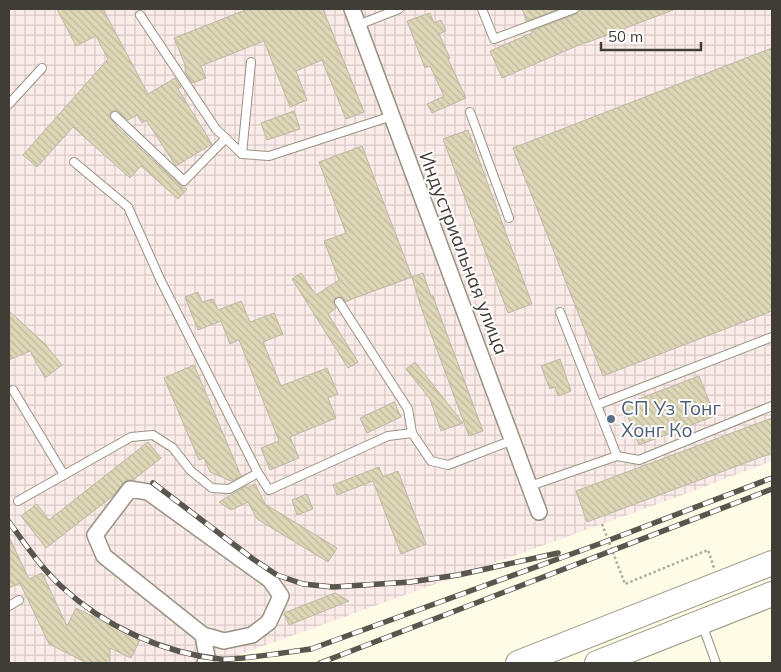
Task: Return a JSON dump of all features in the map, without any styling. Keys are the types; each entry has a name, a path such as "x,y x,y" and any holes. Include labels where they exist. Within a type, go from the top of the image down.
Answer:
{"main road":[{"path":"518,663 772,563"},
{"path":"596,663 772,594"}],"street":[{"name":"Индустриальная улица","path":"352,9 539,512"},
{"path":"203,635 224,641 252,635 269,622 282,596 270,580 148,492 130,489 95,535 104,556 203,635 207,657 205,663"}],"lane":[{"path":"358,25 399,9"},
{"path":"482,9 494,39 574,9"},
{"path":"140,15 216,129 242,154 269,156 392,116"},
{"path":"242,154 251,62"},
{"path":"9,104 42,68"},
{"path":"470,112 510,218"},
{"path":"115,116 184,181 226,138"},
{"path":"74,162 128,207 160,279 258,472 270,490 388,436 412,433"},
{"path":"339,302 408,410 412,433 431,460 448,465 513,440"},
{"path":"560,312 617,456"},
{"path":"597,404 772,337"},
{"path":"13,390 64,475"},
{"path":"530,486 617,456 639,460 772,406"},
{"path":"18,501 131,437 153,435 173,448 190,470 212,488 229,489 258,472"},
{"path":"9,606 18,600"},
{"path":"701,622 716,663"}],"path":[{"path":"602,524 625,584 708,550 720,584"}],"shaded area":[{"path":"9,9 772,9 772,461 216,663 9,663"}],"building":[{"path":"57,9 103,9 148,94 175,78 181,87 178,89 212,144 176,166 146,120 142,123 137,115 128,120 116,110 109,115 117,127 180,185 187,189 178,199 141,166 130,178 73,127 37,167 23,155 108,59 96,36 76,46"},
{"path":"248,9 323,9 364,112 346,119 322,60 296,71 307,100 290,107 264,41 201,66 206,78 192,83 185,72 184,62 174,38"},
{"path":"522,9 559,9 527,21"},
{"path":"580,9 673,10 586,42 502,78 490,51 532,33 531,31 576,14"},
{"path":"430,13 434,23 441,20 446,31 439,34 466,98 432,113 427,104 444,96 430,66 425,68 407,21"},
{"path":"772,48 772,311 603,376 513,148"},
{"path":"294,111 300,129 267,140 261,123"},
{"path":"468,130 532,304 508,313 443,139"},
{"path":"362,146 412,277 346,302 341,297 334,299 333,303 336,308 328,314 358,362 348,368 292,279 301,273 316,295 339,280 324,241 346,233 319,162"},
{"path":"423,273 483,431 469,436 421,307 412,277"},
{"path":"198,292 202,302 213,299 218,310 241,301 250,322 274,313 283,334 263,342 281,386 327,368 338,394 328,398 336,418 290,437 299,458 270,470 261,448 279,441 239,340 230,344 221,321 198,330 185,297"},
{"path":"9,311 45,344 62,365 45,378 30,351 9,360"},
{"path":"560,359 571,391 558,396 555,387 550,389 541,366"},
{"path":"415,362 463,423 441,431 430,399 406,369"},
{"path":"194,365 241,476 231,481 210,472 204,458 199,460 164,378"},
{"path":"699,376 715,416 639,445 623,405"},
{"path":"394,402 401,417 367,433 360,418"},
{"path":"772,418 772,453 587,522 576,491"},
{"path":"148,442 161,458 133,480 127,480 123,483 114,495 46,548 21,516 37,504 49,520"},
{"path":"379,467 383,477 398,471 426,544 401,554 373,481 337,495 333,485"},
{"path":"255,484 265,504 337,548 328,562 257,519 248,502 231,510 219,502 246,486 247,488"},
{"path":"307,494 313,509 297,515 292,500"},
{"path":"9,537 29,579 42,573 67,626 76,608 140,640 131,658 110,648 110,663 87,663 49,644 20,583 9,588"},
{"path":"335,593 349,601 289,625 284,613"}],"railway":[{"path":"9,522 34,556 55,580 96,614 156,644 199,656 228,659 311,649 599,544 772,478"},
{"path":"153,483 253,559 277,575 303,584 333,587 410,582 458,575 558,553"},
{"path":"320,663 772,489"}],"place":[{"name":"СП Уз Тонг Хонг Ко","path":"611,419"}]}
